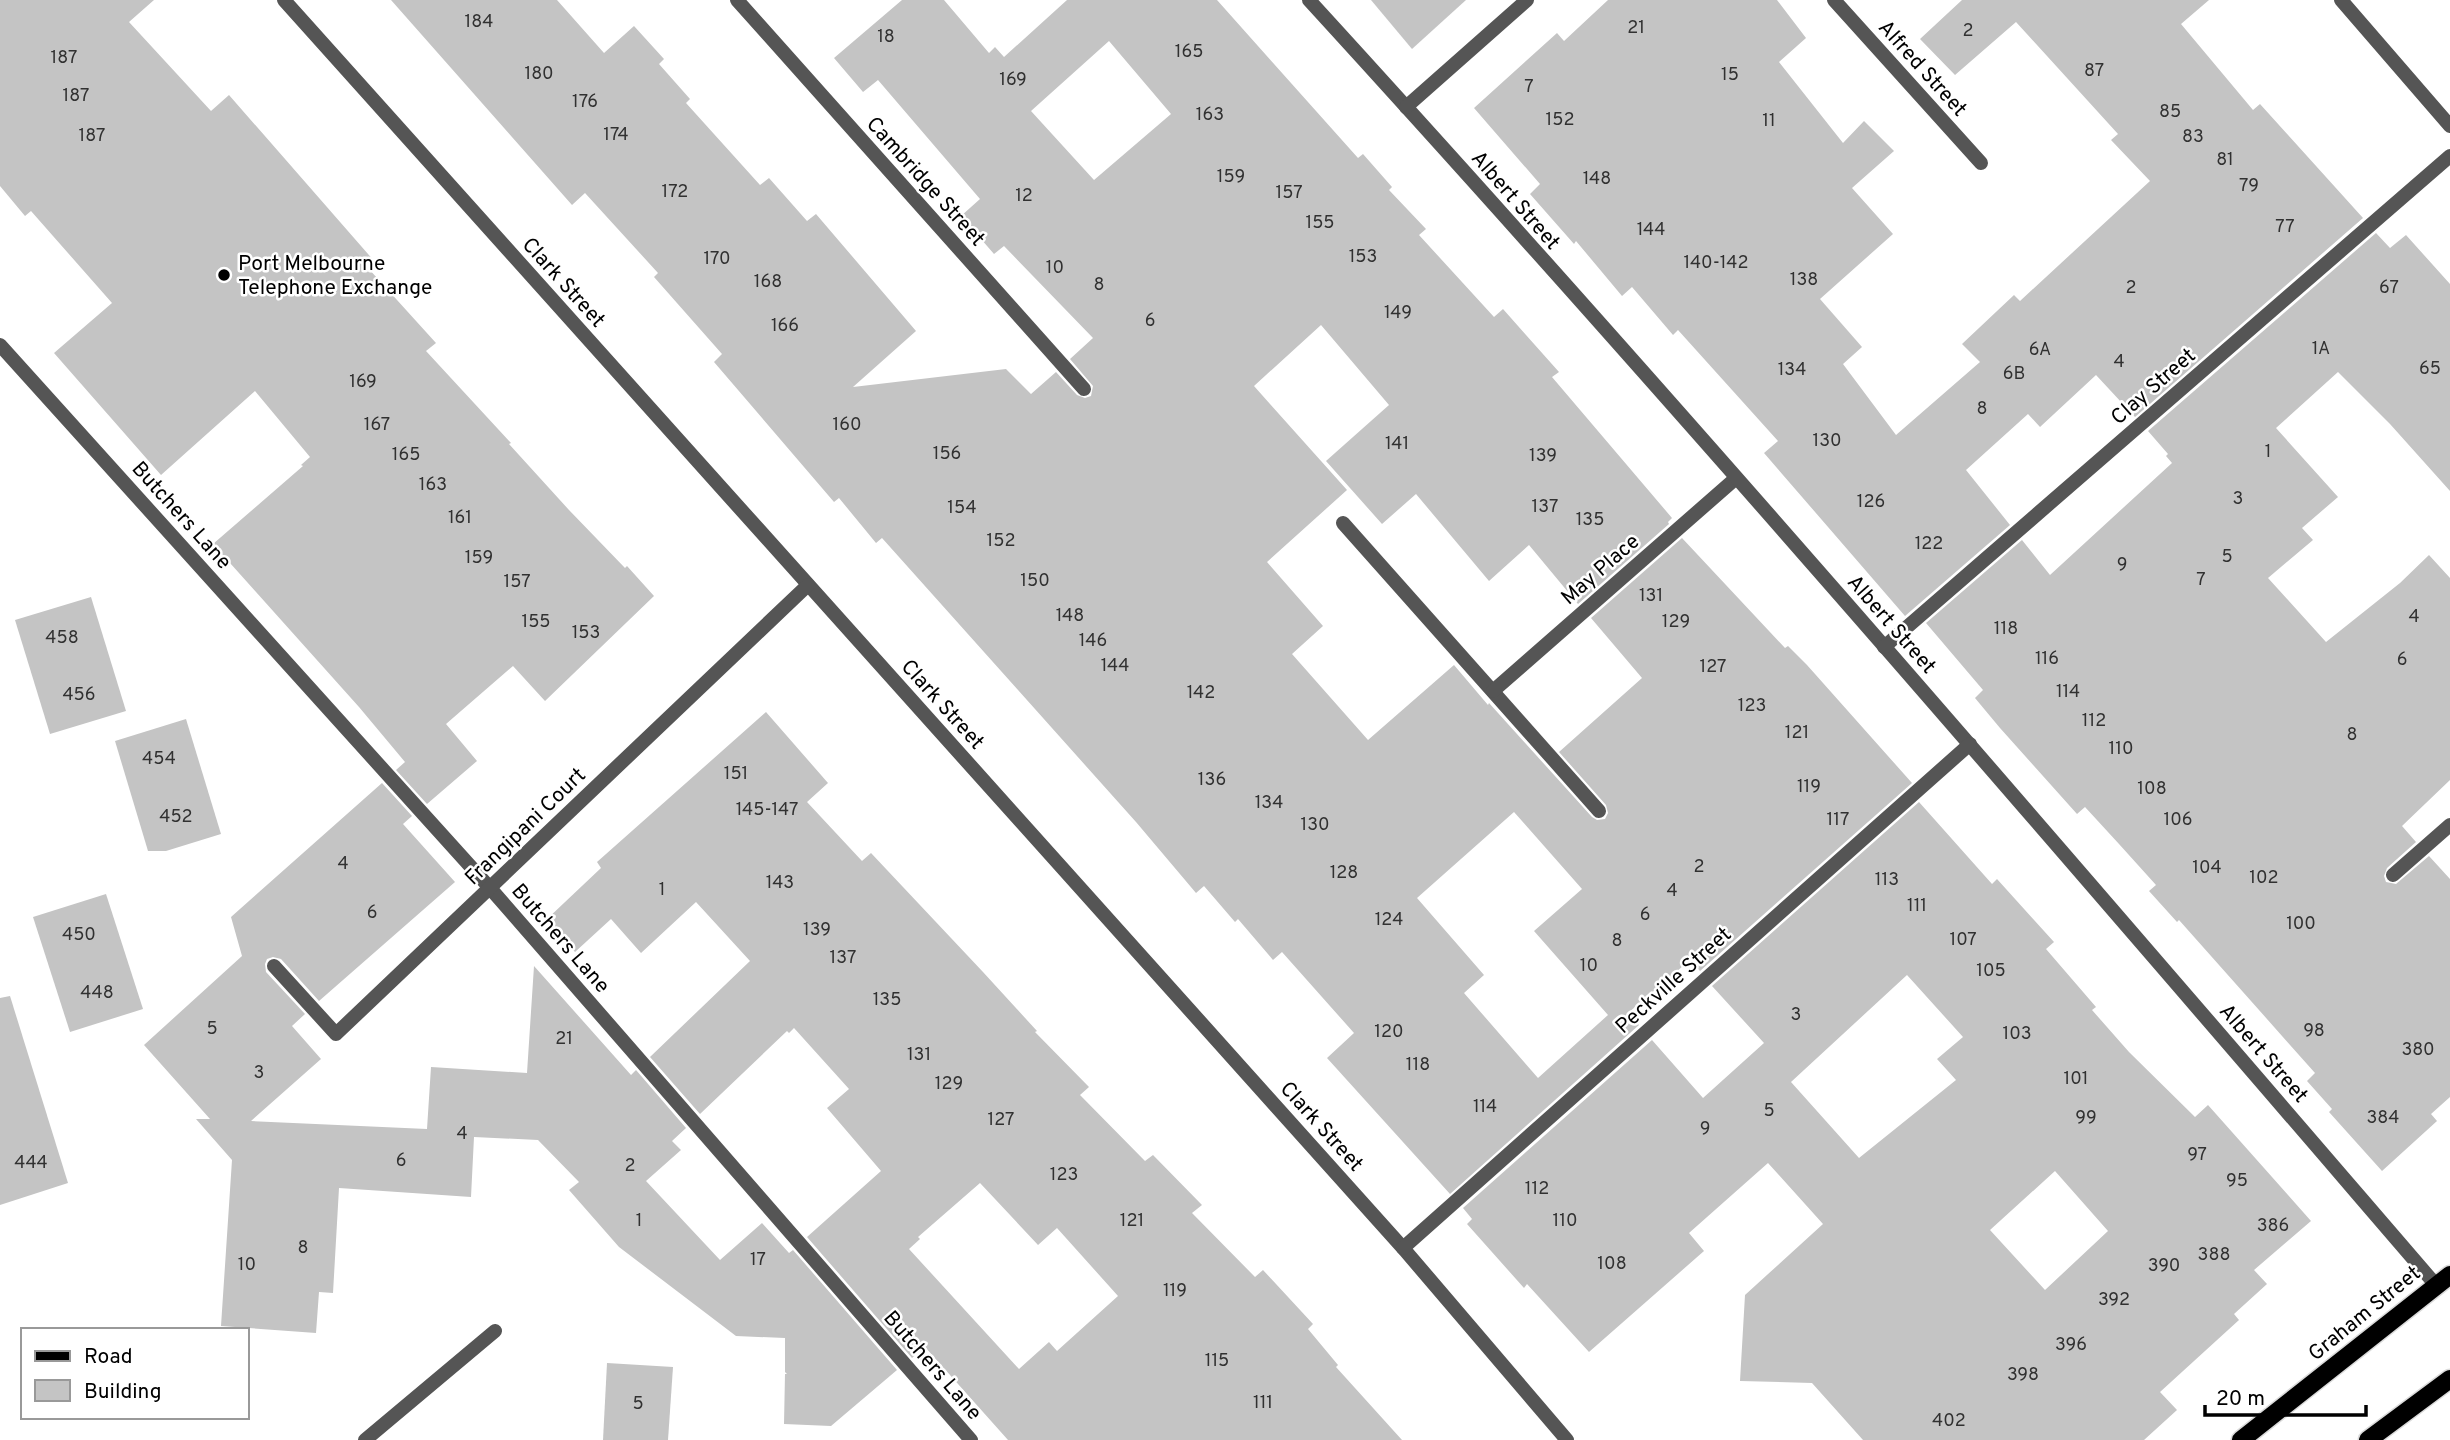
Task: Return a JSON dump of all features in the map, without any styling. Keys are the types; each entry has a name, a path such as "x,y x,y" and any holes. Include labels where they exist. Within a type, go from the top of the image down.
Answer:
{"main road":[{"name":"Graham Street","path":"2241,1440 2443,1279"},
{"path":"2368,1440 2450,1379"}],"street":[{"name":"Clark Street","path":"284,0 1403,1248 1567,1440"},
{"name":"Cambridge Street","path":"737,0 1084,390"},
{"name":"Albert Street","path":"1309,0 2443,1279"},
{"path":"1406,107 1527,0"},
{"name":"Alfred Street","path":"1834,0 1981,163"},
{"path":"2341,0 2450,125"},
{"name":"Clay Street","path":"1884,647 2450,156"},
{"name":"Butchers Lane","path":"0,345 490,888 971,1440"},
{"name":"May Place","path":"1493,691 1735,479"},
{"path":"1343,523 1599,811"},
{"name":"Frangipani Court","path":"274,966 336,1034 808,585"},
{"name":"Peckville Street","path":"1403,1248 1970,744"},
{"path":"2393,875 2450,825"},
{"path":"365,1440 495,1331"}],"building":[{"path":"0,0 154,0 129,22 211,111 229,95 375,262 368,268 436,343 426,351 569,510 654,596 545,701 513,666 446,724 477,761 427,804 396,770 405,762 213,544 310,457 255,391 161,475 54,353 112,303 31,211 25,216 0,186"},
{"path":"391,0 557,0 604,53 634,26 664,59 659,64 690,99 686,103 760,185 769,178 807,221 816,214 916,331 853,387 1006,369 1031,394 1056,372 1077,395 1085,398 1091,396 1093,386 1070,359 1093,338 1004,246 994,254 961,216 980,199 878,80 863,92 834,58 902,0 944,0 989,53 995,47 1004,57 1067,0 1217,0 1358,158 1363,154 1392,187 1389,190 1426,229 1419,235 1494,317 1503,309 1559,372 1552,377 1672,518 1669,524 1578,604 1529,545 1489,581 1416,494 1382,524 1326,461 1389,405 1321,325 1254,386 1347,490 1267,562 1323,626 1292,654 1368,740 1454,665 1592,817 1597,820 1605,819 1608,813 1606,805 1559,752 1642,678 1591,618 1682,538 1785,648 1788,646 1807,665 1912,783 1700,971 1690,960 1628,1013 1639,1025 1450,1194 1327,1058 1354,1033 1282,952 1273,960 1238,919 1235,922 1204,886 1196,893 882,538 876,543 839,498 834,502 714,362 722,354 654,277 658,273 585,193 572,205","holes":["1109,41 1171,114 1094,180 1031,111","1514,812 1582,889 1534,931 1608,1015 1538,1078 1464,993 1484,975 1417,898"]},
{"path":"1371,0 1466,0 1412,49"},
{"path":"1608,0 1777,0 1806,38 1779,62 1843,143 1864,121 1894,151 1852,188 1893,234 1820,299 1862,347 1843,364 1896,435 1980,362 1962,344 2014,295 2020,301 2150,181 2111,140 2118,134 2016,22 1955,75 1920,39 1962,0 2209,0 2181,24 2253,110 2260,104 2363,218 2135,417 2096,375 2040,427 2028,414 1966,470 2010,525 1905,616 1764,453 1778,441 1678,330 1673,335 1632,287 1622,296 1576,241 1574,244 1530,194 1540,184 1474,108 1557,33 1564,41"},
{"path":"2376,233 2390,248 2406,235 2450,284 2450,491 2390,424 2338,372 2276,428 2338,497 2302,528 2313,540 2268,578 2326,642 2400,583 2429,555 2450,578 2450,780 2402,826 2416,842 2387,868 2384,876 2386,882 2396,884 2429,856 2450,879 2450,1097 2431,1114 2437,1121 2382,1171 2329,1112 2332,1109 2307,1081 2315,1073 2179,920 2177,922 2149,891 2156,885 2119,844 2085,807 2077,814 2000,728 1975,698 1983,690 1926,623 2022,540 2050,575 2172,463 2166,456 2168,454 2148,431"},
{"path":"91,597 126,711 50,734 15,620"},
{"path":"766,712 828,783 807,802 862,861 871,853 983,972 1037,1031 1035,1032 1089,1087 1080,1095 1145,1161 1153,1155 1202,1205 1192,1213 1255,1277 1263,1270 1313,1324 1308,1329 1338,1365 1336,1367 1402,1440 1008,1440 925,1347 912,1358 807,1237 881,1171 827,1108 849,1089 794,1028 789,1033 787,1031 700,1114 650,1057 750,961 696,902 641,953 611,919 575,952 546,920 601,868 597,862","holes":["980,1183 1038,1245 1057,1228 1118,1296 1057,1351 1049,1342 1019,1369 909,1249 920,1239 918,1237"]},
{"path":"186,719 221,834 166,851 148,851 115,741"},
{"path":"382,783 412,816 403,824 455,882 319,1001 281,959 267,959 266,972 305,1014 292,1026 321,1059 251,1121 427,1129 431,1067 527,1073 534,966 631,1075 636,1070 686,1128 672,1141 681,1150 646,1181 720,1260 762,1223 789,1253 793,1250 897,1370 831,1426 784,1424 787,1374 785,1338 736,1336 619,1247 569,1190 579,1182 538,1140 474,1137 471,1197 339,1188 333,1293 319,1292 316,1333 221,1326 232,1160 196,1119 210,1119 144,1045 242,956 231,917"},
{"path":"1919,802 1992,884 1997,879 2054,942 2046,949 2096,1007 2092,1010 2129,1052 2195,1117 2208,1105 2311,1221 2254,1270 2267,1284 2234,1314 2239,1320 2160,1392 2177,1410 2144,1440 1863,1440 1812,1383 1740,1381 1745,1295 1823,1224 1768,1163 1689,1233 1704,1251 1589,1352 1527,1284 1524,1288 1467,1224 1472,1219 1463,1208 1652,1040 1703,1098 1764,1043 1712,986","holes":["1907,975 1963,1037 1937,1059 1956,1080 1859,1158 1791,1082","2055,1171 2108,1231 2045,1290 1990,1230"]},
{"path":"106,894 143,1009 70,1032 33,917"},
{"path":"10,996 68,1183 0,1205 0,998"},
{"path":"607,1363 673,1367 668,1440 603,1440"}],"place":[{"name":"Port Melbourne Telephone Exchange","path":"224,275"}]}
